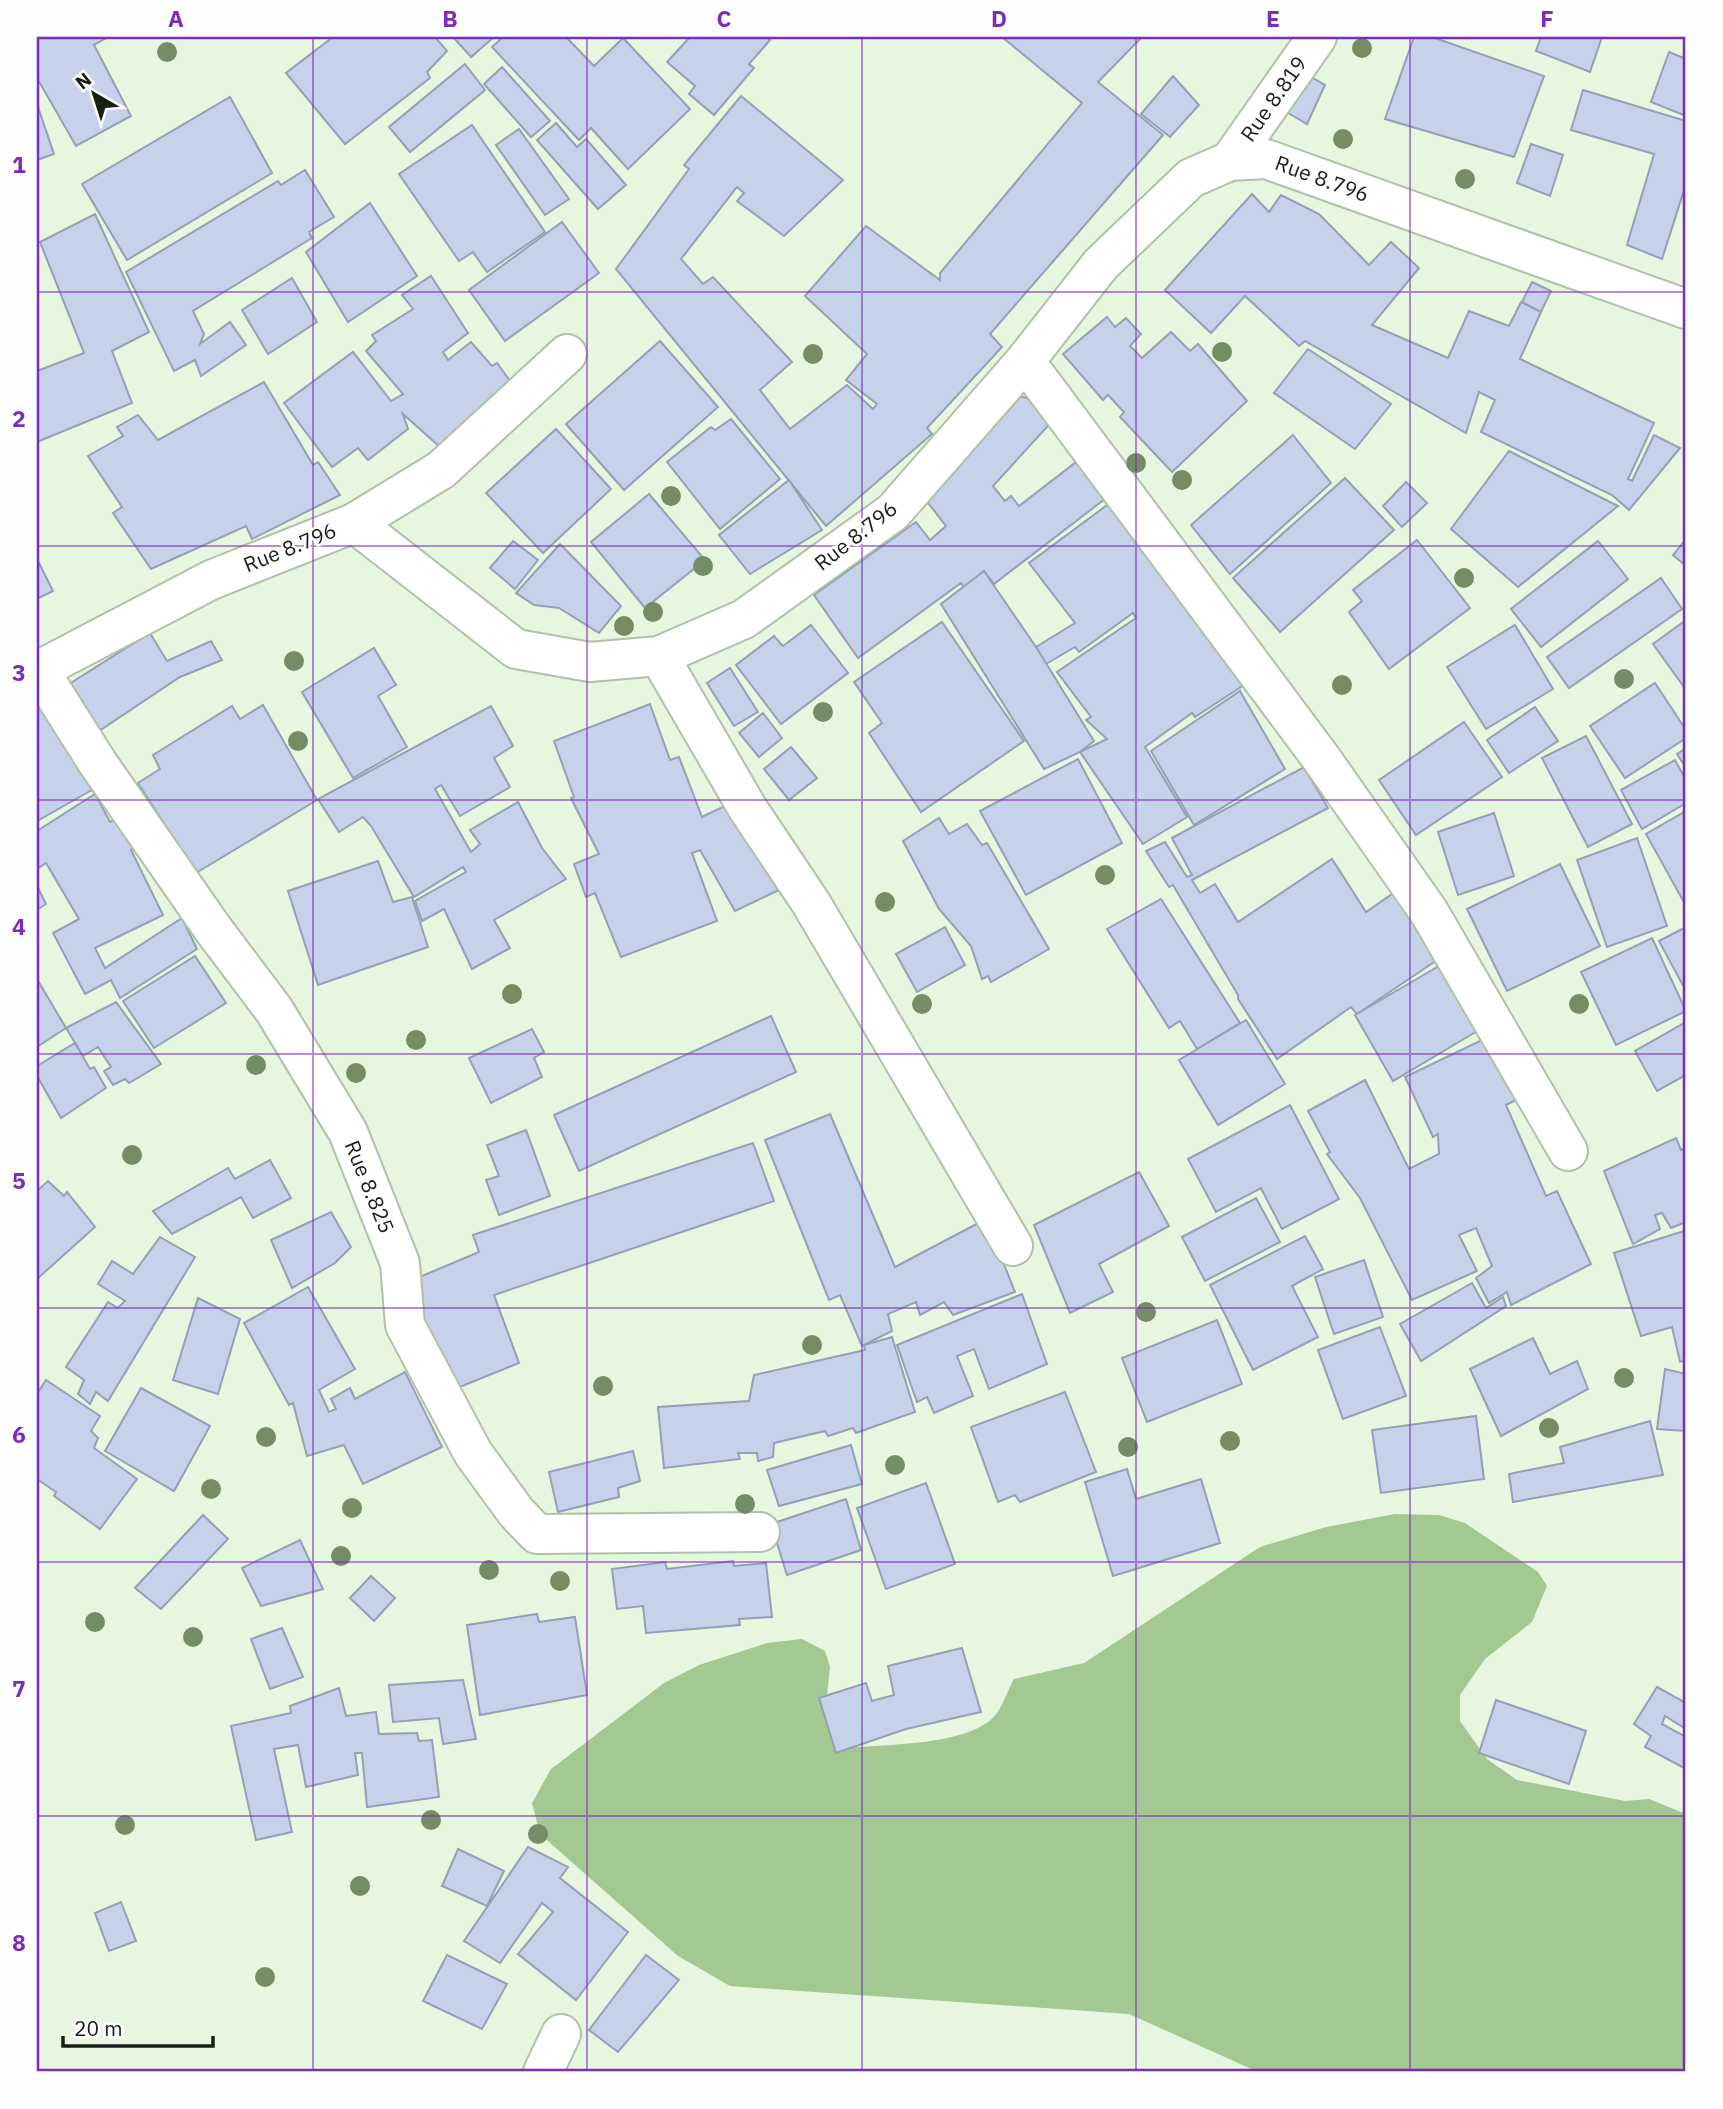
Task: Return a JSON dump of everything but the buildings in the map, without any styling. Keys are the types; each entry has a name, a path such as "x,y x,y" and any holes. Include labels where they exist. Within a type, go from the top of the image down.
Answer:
{"street":[{"name":"Rue 8.819","path":"1230,161 1317,37"},
{"name":"Rue 8.796","path":"38,671 211,580 354,523 516,649 590,662 660,656 744,619 893,512 1025,360 1101,264 1191,178 1230,161 1266,159 1686,309"},
{"path":"354,523 441,470 567,354"},
{"path":"1025,360 1321,758 1429,912 1568,1151"},
{"path":"660,656 748,809 811,903 1013,1246"},
{"name":"Rue 8.825","path":"38,671 97,762 274,1010 348,1132 400,1263 405,1325 473,1453 516,1512 537,1534 760,1532"},
{"path":"543,2072 561,2034"}],"green space":[{"path":"1395,1514 1439,1515 1465,1523 1538,1572 1547,1586 1532,1622 1485,1659 1460,1695 1460,1721 1487,1759 1517,1780 1625,1801 1649,1799 1686,1814 1686,2072 1258,2072 1129,2014 730,1986 678,1956 540,1834 532,1803 551,1769 664,1683 699,1665 767,1643 802,1639 825,1651 830,1667 825,1716 848,1748 949,1738 985,1724 997,1713 1014,1679 1084,1663 1260,1547 1326,1527"}]}
